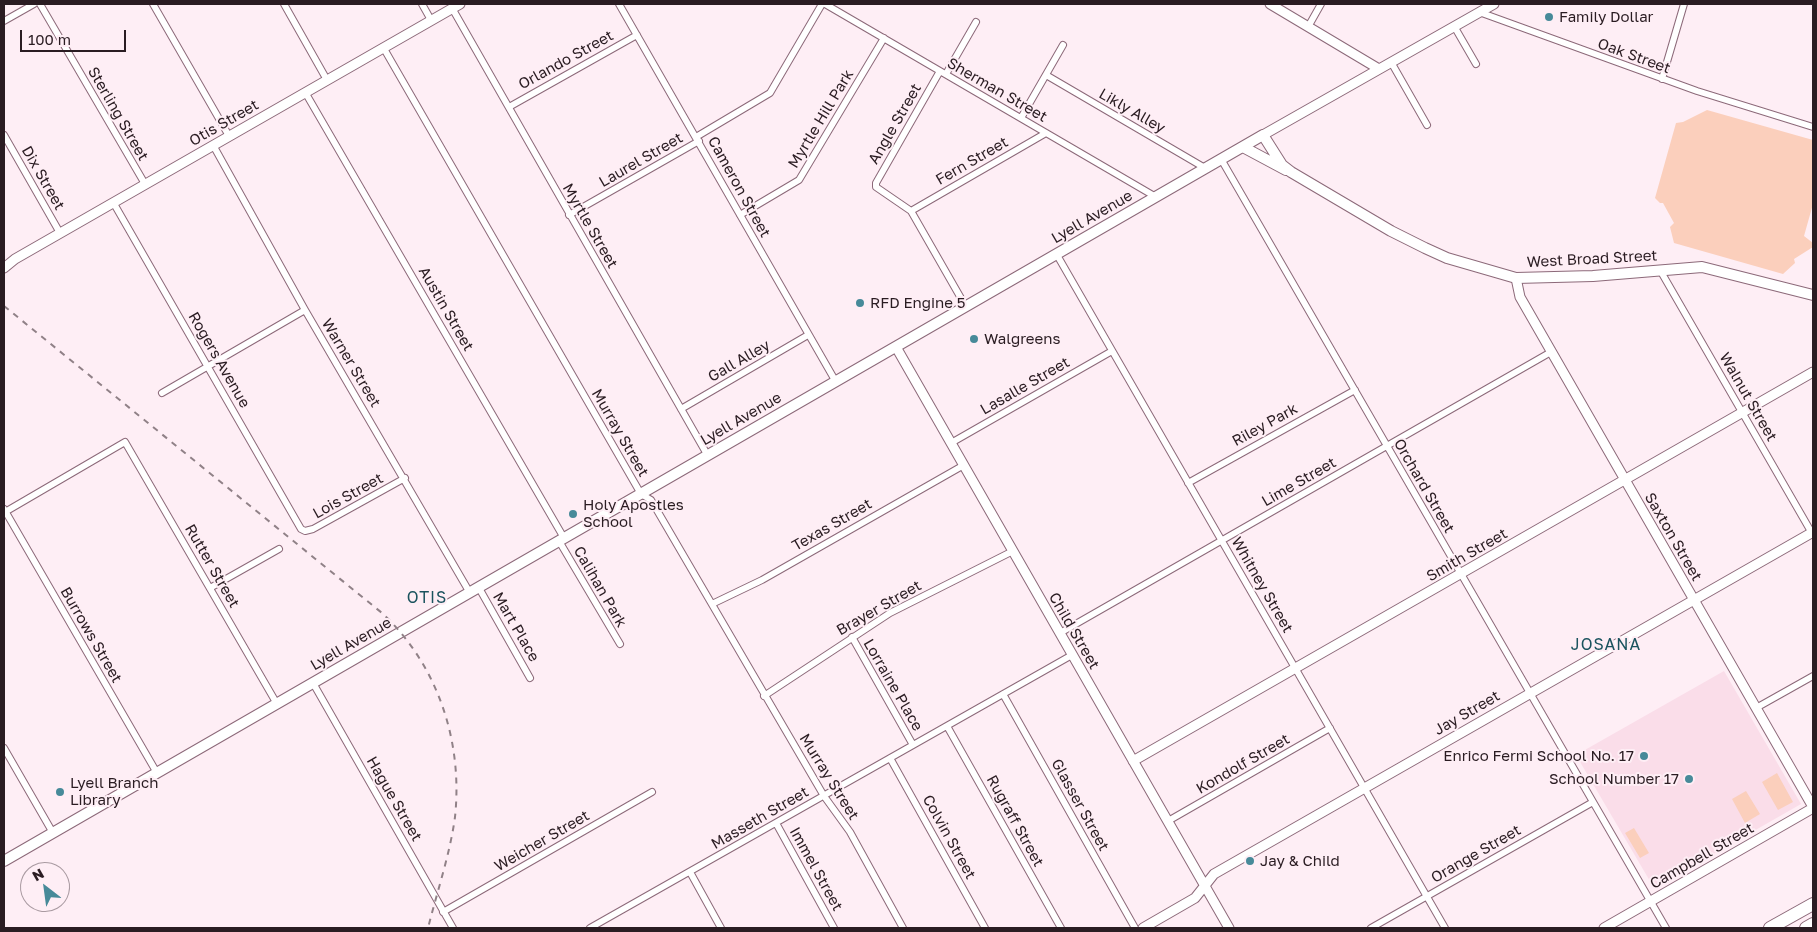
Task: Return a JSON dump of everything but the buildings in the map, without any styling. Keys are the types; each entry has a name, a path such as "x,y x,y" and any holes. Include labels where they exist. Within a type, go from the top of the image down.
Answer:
{"highway":[{"path":"1770,928 1813,904"},
{"path":"1806,928 1813,924"}],"main road":[{"name":"Lyell Avenue","path":"4,861 1263,135"},
{"name":"West Broad Street","path":"1263,135 1277,158 1291,172 1392,232 1447,258 1516,278 1593,276 1702,267 1813,296"},
{"path":"1243,147 1269,163 1291,172"}],"street":[{"path":"4,22 34,4"},
{"name":"Sterling Street","path":"40,4 145,184"},
{"path":"152,4 229,136"},
{"path":"284,4 327,80"},
{"path":"422,4 432,20"},
{"name":"Cameron Street","path":"619,4 836,382"},
{"name":"Sherman Street","path":"824,4 1156,197"},
{"name":"Laurel Street","path":"569,215 698,139 770,93 824,4"},
{"path":"1270,4 1379,69"},
{"path":"1308,27 1321,4"},
{"name":"Lyell Avenue","path":"1263,135 1494,4"},
{"path":"1662,79 1684,4"},
{"name":"Otis Street","path":"4,268 60,233 456,6"},
{"name":"Myrtle Street","path":"456,6 508,107 708,456"},
{"name":"Oak Street","path":"1479,12 1697,92 1813,127"},
{"path":"943,73 976,22"},
{"path":"1454,26 1476,64"},
{"name":"Orlando Street","path":"508,107 636,35"},
{"name":"Myrtle Hill Park","path":"740,215 794,184 803,175 884,38"},
{"path":"1021,118 1063,46"},
{"name":"Murray Street","path":"383,47 641,494 651,500 764,696 824,796 850,832 903,928"},
{"path":"1391,62 1427,125"},
{"name":"Angle Street","path":"943,73 876,183 879,190 911,211 966,307"},
{"name":"Likly Alley","path":"1046,75 1205,168"},
{"name":"Austin Street","path":"305,92 562,540"},
{"name":"Fern Street","path":"911,211 1046,133"},
{"name":"Dix Street","path":"4,135 60,233"},
{"name":"Warner Street","path":"213,145 305,310 405,478 475,590"},
{"name":"Orchard Street","path":"1221,159 1666,928"},
{"name":"Rogers Avenue","path":"114,202 302,530"},
{"name":"Whitney Street","path":"1057,254 1445,928"},
{"name":"Walnut Street","path":"1660,270 1813,533"},
{"name":"Saxton Street","path":"1516,278 1520,296 1551,352 1813,808"},
{"path":"162,393 305,310"},
{"name":"Gall Alley","path":"681,409 808,335"},
{"name":"Child Street","path":"896,347 1229,928"},
{"name":"Lasalle Street","path":"951,443 1112,351"},
{"name":"Lime Street","path":"1060,633 1551,352"},
{"name":"Smith Street","path":"1133,761 1813,372"},
{"name":"Riley Park","path":"1188,482 1355,390"},
{"name":"Rutter Street","path":"4,510 125,442 277,704"},
{"name":"Texas Street","path":"712,604 762,580 964,465"},
{"name":"Lois Street","path":"302,530 313,529 405,478"},
{"name":"Burrows Street","path":"4,510 157,773"},
{"name":"Jay Street","path":"1143,928 1195,898 1214,874 1813,533"},
{"name":"Calihan Park","path":"562,540 620,644"},
{"path":"210,588 278,549"},
{"name":"Brayer Street","path":"764,696 890,613 1013,551"},
{"name":"Mart Place","path":"475,590 530,678"},
{"name":"Lorraine Place","path":"852,637 913,745"},
{"name":"Masseth Street","path":"590,928 1072,655"},
{"path":"1756,708 1813,676"},
{"name":"Hague Street","path":"313,683 453,928"},
{"name":"Glasser Street","path":"1003,694 1135,928"},
{"name":"Rugraff Street","path":"946,726 1061,928"},
{"name":"Kondolf Street","path":"1168,821 1330,728"},
{"path":"4,748 53,833"},
{"name":"Colvin Street","path":"890,758 985,928"},
{"name":"Weicher Street","path":"443,912 652,792"},
{"name":"Orange Street","path":"1371,928 1593,802"},
{"name":"Campbell Street","path":"1604,928 1813,808"},
{"name":"Immel Street","path":"776,823 834,928"},
{"path":"690,872 721,928"}],"shaded area":[{"path":"1707,110 1813,140 1813,204 1804,236 1813,243 1813,247 1794,259 1795,263 1783,274 1674,243 1670,227 1674,223 1663,203 1660,203 1655,198 1676,123 1683,122"},
{"name":"School Number 17","path":"1724,671 1801,804 1654,888 1576,755"},
{"path":"1777,773 1793,802 1778,810 1762,782"},
{"path":"1746,791 1760,814 1745,823 1732,799"},
{"path":"1634,828 1649,853 1640,858 1625,833"}],"railway":[{"path":"4,306 382,613 402,634 418,656 432,681 442,706 450,733 455,761 455,817 450,845 428,928"}],"place":[{"name":"Family Dollar","path":"1549,17"},
{"name":"RFD Engine 5","path":"860,303"},
{"name":"Walgreens","path":"974,339"},
{"name":"Holy Apostles School","path":"573,514"},
{"name":"Enrico Fermi School No. 17","path":"1644,756"},
{"name":"School Number 17","path":"1689,779"},
{"name":"Lyell Branch Library","path":"60,792"},
{"name":"Jay & Child","path":"1250,861"}],"district":[{"name":"OTIS","path":"427,598"},
{"name":"JOSANA","path":"1606,645"}]}
